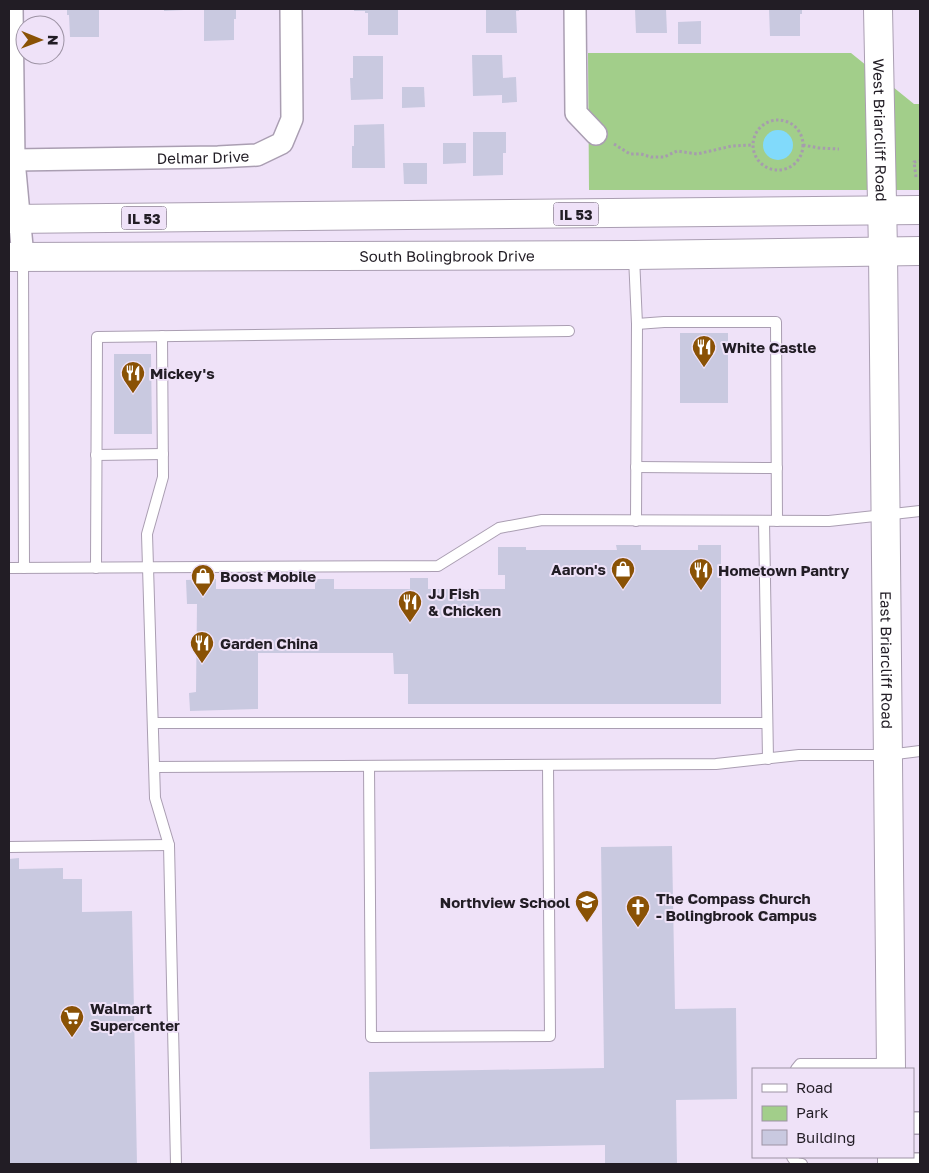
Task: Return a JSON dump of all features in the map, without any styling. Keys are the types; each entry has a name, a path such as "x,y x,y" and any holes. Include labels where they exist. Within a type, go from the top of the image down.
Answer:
{"main road":[{"name":"West Briarcliff Road","path":"878,9 884,251"},
{"name":"IL 53","path":"14,219 920,210"},
{"name":"East Briarcliff Road","path":"884,251 891,1066"},
{"name":"South Bolingbrook Drive","path":"16,257 634,255 920,251"}],"street":[{"path":"12,9 16,257"},
{"name":"Delmar Drive","path":"14,160 218,158 257,155 282,143 292,119 291,9"},
{"path":"575,9 576,113 596,134"},
{"path":"892,1164 920,1164"}],"lane":[{"path":"634,255 637,324 636,521"},
{"path":"16,257 24,568"},
{"path":"637,324 664,322 776,322 777,521"},
{"path":"96,568 97,337 569,331"},
{"path":"162,336 163,477 148,534 155,798 170,845 176,1164"},
{"path":"96,455 163,454"},
{"path":"636,468 777,468"},
{"path":"9,568 438,566 499,528 542,520 828,521 920,511"},
{"path":"764,521 768,758"},
{"path":"153,723 767,723"},
{"path":"155,767 716,764 799,755 888,755 920,751"},
{"path":"369,766 371,1037 464,1037 550,1036 548,765"},
{"path":"9,847 170,845"},
{"path":"797,1068 800,1064 891,1066"},
{"path":"886,1164 892,1164"}],"path":[{"path":"778,119 796,127 801,135 803,145 801,155 796,163 787,169 778,171 768,169 760,163 754,154 752,145 754,135 760,127 768,121 778,119"},
{"path":"596,134 630,154 641,154 651,157 664,157 677,150 697,154 732,146 752,145"},
{"path":"803,145 839,149"},
{"path":"916,177 914,162 920,161"}],"green space":[{"path":"588,53 851,53 914,104 920,104 920,190 589,190"}],"water":[{"path":"778,130 784,131 792,139 792,151 784,159 778,160 772,159 764,151 763,145 764,139 772,131"}],"building":[{"path":"67,9 99,9 99,37 70,37"},
{"path":"164,9 184,9 184,10 164,11"},
{"path":"204,9 236,9 234,40 204,41"},
{"path":"354,9 398,9 398,35 368,35 368,13 365,13 365,11 354,11"},
{"path":"486,9 519,9 519,11 516,11 517,33 486,33"},
{"path":"635,9 666,9 667,33 636,33"},
{"path":"769,9 802,9 802,14 800,14 800,36 770,36"},
{"path":"701,21 701,44 678,44 678,22"},
{"path":"472,55 502,55 503,78 516,77 517,102 502,103 502,95 473,96"},
{"path":"353,56 383,56 383,99 351,100 350,78 353,78"},
{"path":"402,87 424,87 425,107 402,108"},
{"path":"384,124 385,168 352,168 354,125"},
{"path":"473,132 506,132 506,153 503,153 503,175 473,176"},
{"path":"443,143 466,143 466,163 443,164"},
{"path":"403,163 427,163 427,184 404,184"},
{"name":"White Castle","path":"680,333 728,333 728,403 680,403"},
{"name":"Mickey's","path":"114,354 151,354 152,434 114,434"},
{"path":"616,545 641,545 641,550 698,550 698,545 721,545 721,704 408,704 408,674 394,674 393,653 258,653 258,709 190,711 189,693 196,692 197,604 187,604 186,580 216,579 216,589 315,589 315,579 334,579 334,589 410,589 410,578 428,578 428,589 505,589 505,575 498,575 498,547 526,547 526,550 617,550"},
{"name":"The Compass Church - Bolingbrook Campus","path":"672,846 675,1009 736,1008 737,1099 676,1100 677,1164 605,1164 605,1145 370,1149 369,1072 604,1068 601,847"},
{"name":"Walmart Supercenter","path":"19,858 19,869 63,868 63,879 82,879 82,912 132,911 137,1164 9,1164 9,859"}],"place":[{"name":"White Castle","path":"704,368"},
{"name":"Mickey's","path":"133,394"},
{"name":"Aaron's","path":"623,590"},
{"name":"Hometown Pantry","path":"701,591"},
{"name":"Boost Mobile","path":"203,597"},
{"name":"JJ Fish & Chicken","path":"410,623"},
{"name":"Garden China","path":"202,664"},
{"name":"Northview School","path":"587,923"},
{"name":"The Compass Church - Bolingbrook Campus","path":"638,928"},
{"name":"Walmart Supercenter","path":"72,1038"}]}
